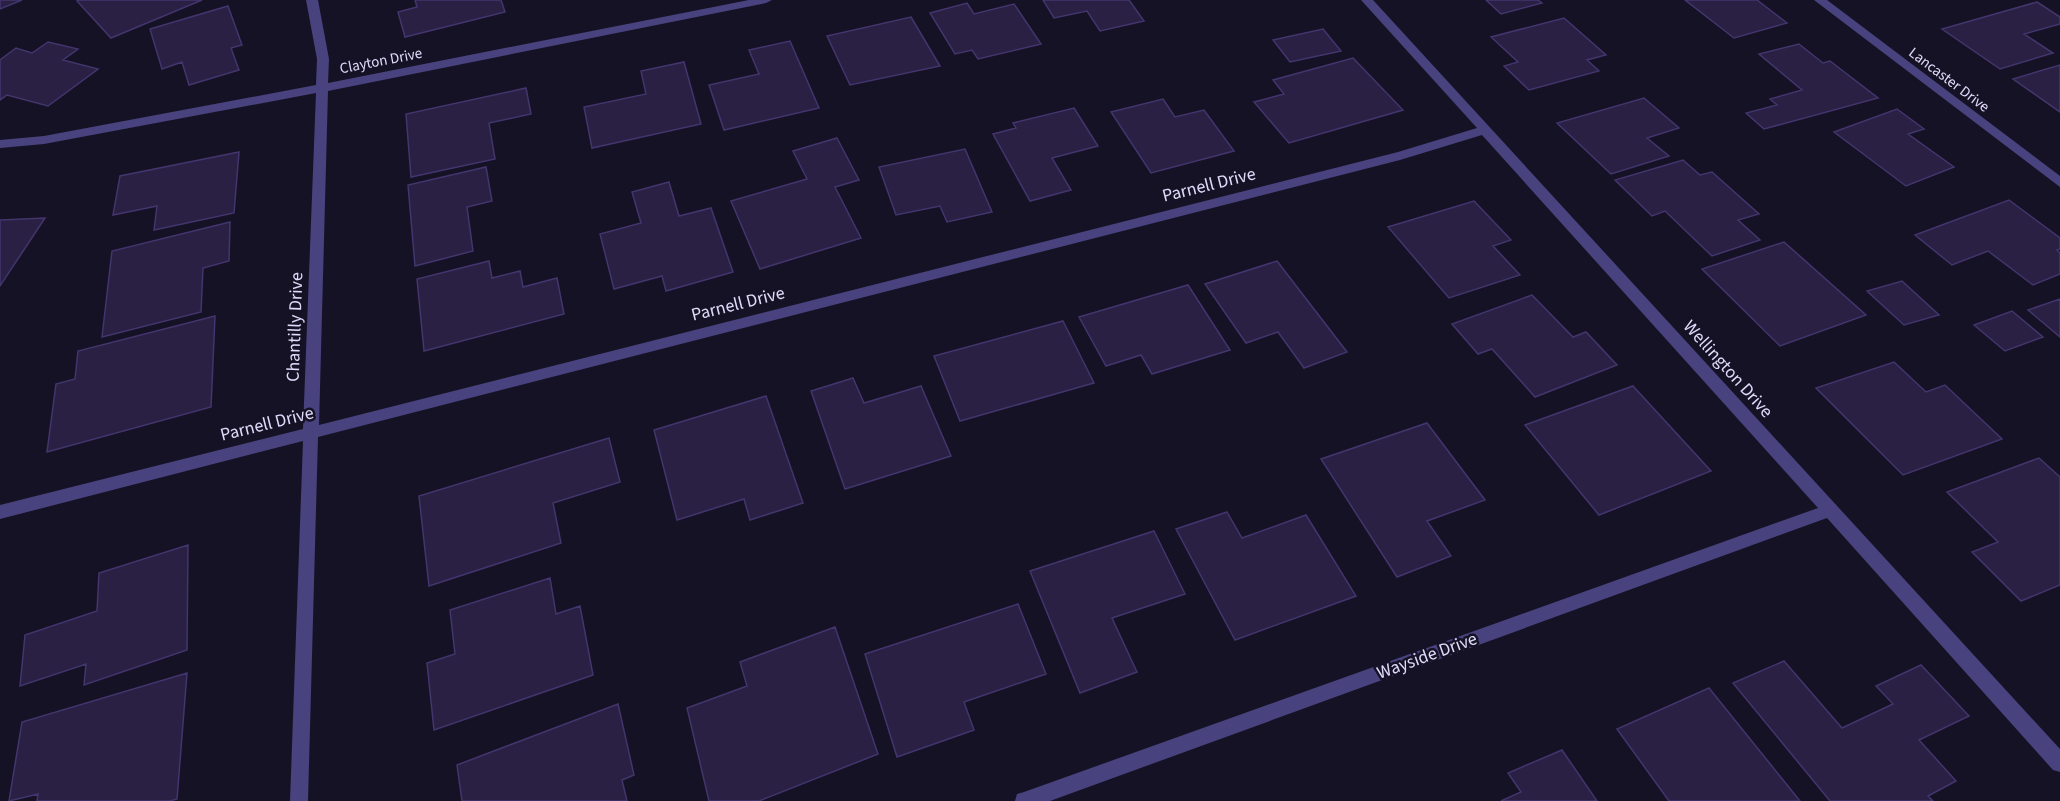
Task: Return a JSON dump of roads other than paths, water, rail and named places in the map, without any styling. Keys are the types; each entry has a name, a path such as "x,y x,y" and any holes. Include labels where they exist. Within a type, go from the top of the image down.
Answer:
{"street":[{"name":"Chantilly Drive","path":"299,801 323,59 312,0"},
{"name":"Clayton Drive","path":"0,144 44,140 321,88 766,0"},
{"name":"Wellington Drive","path":"1367,0 2060,763"},
{"name":"Lancaster Drive","path":"1820,0 2060,183"},
{"name":"Parnell Drive","path":"0,512 1400,156 1485,130"},
{"name":"Wayside Drive","path":"1024,801 1830,510"}]}
